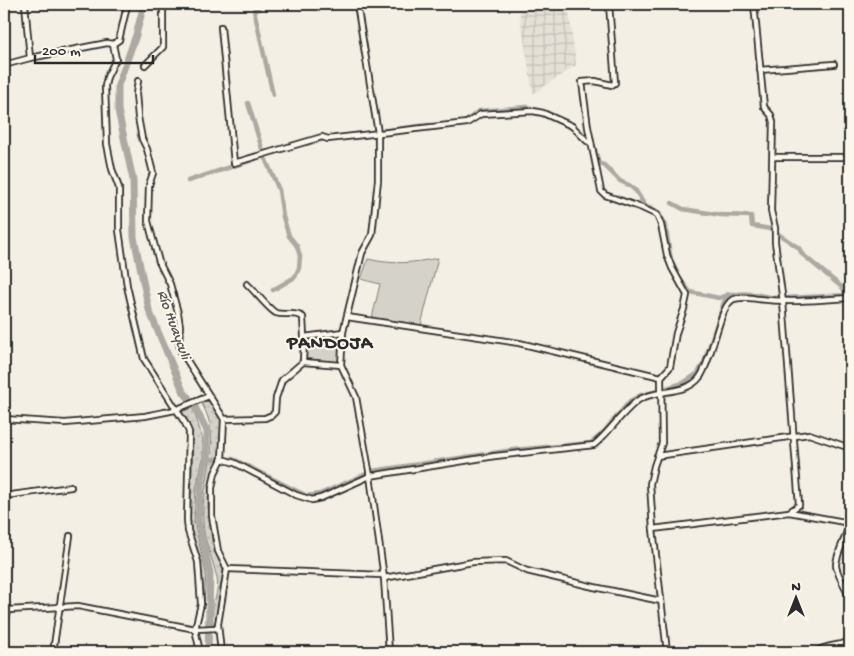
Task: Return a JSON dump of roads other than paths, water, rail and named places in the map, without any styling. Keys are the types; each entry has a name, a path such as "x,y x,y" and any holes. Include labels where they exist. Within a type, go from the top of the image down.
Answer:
{"street":[{"path":"25,4 30,58"},
{"path":"4,65 107,43 113,44 119,40 126,4"},
{"path":"145,65 163,46 163,4"},
{"path":"357,4 378,133 378,180 372,234 362,253 343,332 341,365 356,397 370,476 384,577 389,652"},
{"path":"609,4 615,84 612,85 595,80 582,82 591,143 601,191 605,195 656,215 662,226 672,268 687,295 676,333 670,367 661,377 662,443 650,484 653,529 667,652"},
{"path":"754,4 764,107 771,114 773,122 771,211 775,228 775,242 783,302 799,505 789,512"},
{"path":"222,27 234,163 322,138 328,139 467,123 481,114 532,111 543,113 572,126 591,143"},
{"path":"113,44 116,59 107,77 105,86 105,116 107,144 112,169 119,188 119,230 127,286 144,359 189,432 187,519 188,531 198,562 201,604 197,629 200,652"},
{"path":"760,70 834,64"},
{"path":"138,81 136,94 138,117 142,139 147,149 153,173 150,185 148,221 159,262 170,284 178,313 181,351 224,419 222,460 215,473 212,488 212,516 218,551 227,569 216,628 221,652"},
{"path":"773,157 850,156"},
{"path":"247,284 259,295 270,310 277,313 296,313 303,317 303,362"},
{"path":"222,460 234,463 296,495 312,500 321,498 370,476 496,456 594,445 641,398 683,388 699,379 706,368 726,307 734,299 743,298 783,302 850,298"},
{"path":"347,317 519,343 661,377"},
{"path":"304,337 343,332"},
{"path":"224,419 265,418 272,415 275,412 276,398 282,380 303,362 341,365"},
{"path":"4,419 65,423 145,416 189,406 209,396"},
{"path":"657,456 809,434 850,448"},
{"path":"4,496 71,487"},
{"path":"653,529 789,512 850,523 836,568 848,596 850,621 848,642 820,649 816,652"},
{"path":"53,652 70,536"},
{"path":"227,569 384,577 473,562 506,561 527,571 661,601"},
{"path":"4,622 9,610 78,606 197,629 216,628"}],"waterway":[{"name":"Río Huayculi","path":"144,4 136,35 118,85 118,110 133,180 134,237 149,310 183,391 194,405 207,431 207,455 201,484 198,520 210,573 208,652"},
{"path":"258,4 258,9 254,10 273,95"},
{"path":"248,103 263,152"},
{"path":"466,121 479,111 527,107 537,110"},
{"path":"379,131 429,125"},
{"path":"306,144 326,137"},
{"path":"594,146 599,164 604,165 620,181 636,191 645,206 658,212 665,224 671,260 679,278 690,292 719,298 735,294"},
{"path":"264,156 279,190 283,217 289,236 297,246 300,256 299,268 295,277 273,290"},
{"path":"188,181 255,159"},
{"path":"672,203 683,209 721,215 751,216 752,226 771,229"},
{"path":"777,233 799,248 802,254 844,289 845,295"},
{"path":"664,389 683,383 698,373 704,363 725,299 737,294 779,298"},
{"path":"785,298 850,295"},
{"path":"372,471 513,450 591,443 602,434 630,401 641,395 658,391"},
{"path":"206,461 211,459 233,459 307,496 320,494 366,474"}],"district":[{"name":"PANDOJA","path":"330,344"}]}
